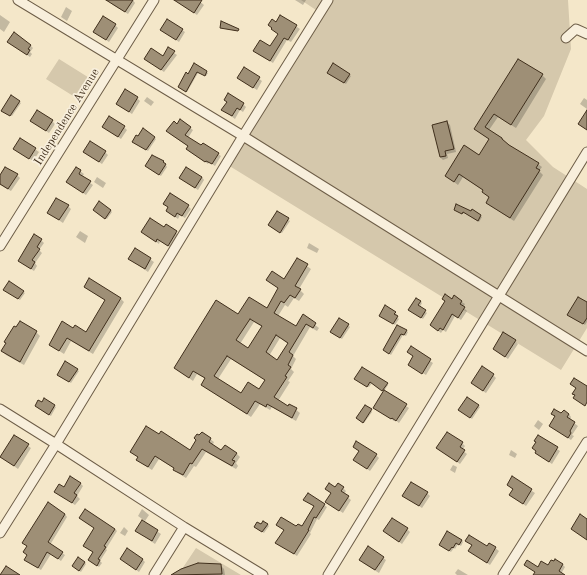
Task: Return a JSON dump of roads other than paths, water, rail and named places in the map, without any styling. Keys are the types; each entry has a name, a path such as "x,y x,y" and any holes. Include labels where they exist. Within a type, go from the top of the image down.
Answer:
{"street":[{"path":"18,0 242,136 587,351"},
{"name":"Independence Avenue","path":"0,246 154,0"},
{"path":"0,533 56,444 242,136 328,0"},
{"path":"566,38 576,29 587,34"},
{"path":"328,575 587,152"},
{"path":"0,409 184,527 263,575"},
{"path":"503,575 587,442"},
{"path":"154,575 184,527"}]}
